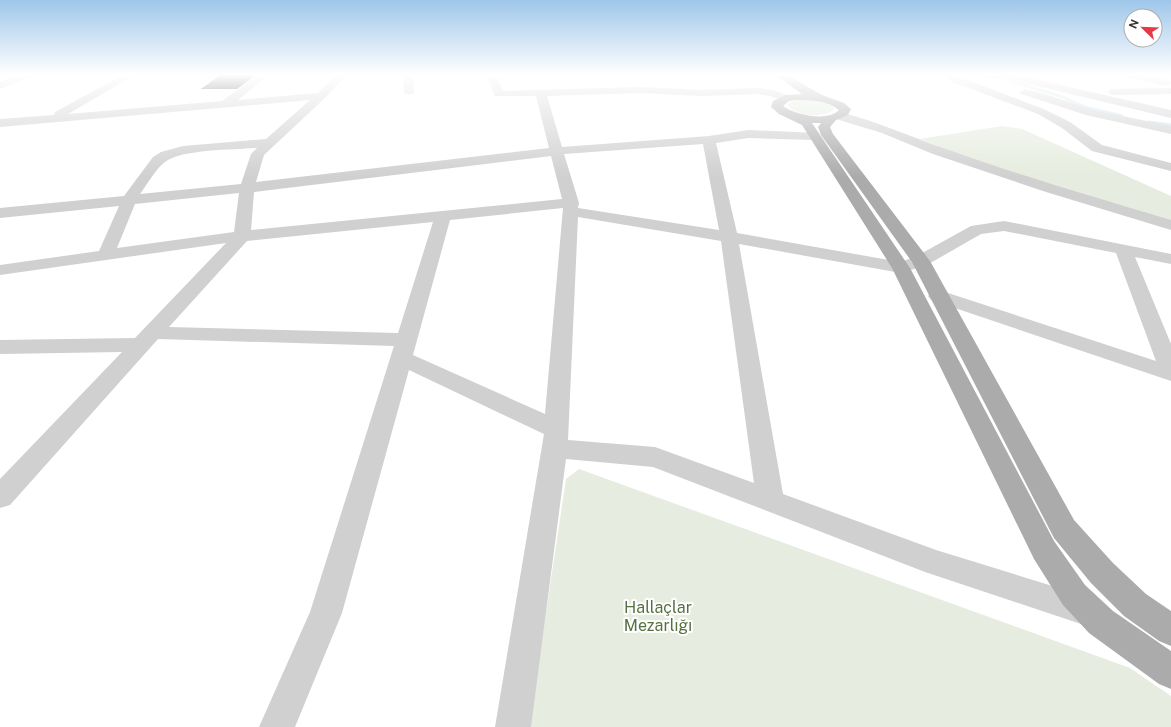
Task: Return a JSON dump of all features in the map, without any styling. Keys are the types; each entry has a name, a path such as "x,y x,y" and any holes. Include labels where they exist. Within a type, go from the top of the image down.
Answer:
{"main road":[{"path":"793,109 806,123 814,136 911,265 938,296 1064,529 1102,573 1135,605 1171,630"},
{"path":"796,109 809,119 833,111"},
{"path":"829,109 833,111"},
{"path":"833,111 824,127 911,265 1044,550 1074,595 1101,622 1171,672"}],"street":[{"path":"52,118 68,109"},
{"path":"0,123 163,109"},
{"path":"0,497 242,236 247,188 258,154 307,109"},
{"path":"513,727 555,439 571,207 545,109"},
{"path":"1034,109 1066,125 1097,148 1171,167"},
{"path":"1076,109 1090,114 1171,130"},
{"path":"1149,109 1171,114"},
{"path":"833,111 938,151 1036,184 1171,225"},
{"path":"1046,114 1171,136"},
{"path":"0,213 247,188 557,151 708,140 748,134 814,136"},
{"path":"708,140 729,237 770,500"},
{"path":"106,255 129,199 158,160 166,155 188,150 270,143"},
{"path":"0,270 242,236 443,216 571,207 729,237 911,265 977,230 1004,226 1171,259"},
{"path":"277,727 326,612 443,216"},
{"path":"1123,249 1171,371"},
{"path":"938,296 1171,374"},
{"path":"0,346 147,339 403,349 555,439 655,457 936,563 1091,612"}],"green space":[{"path":"792,109 834,109 824,114 811,115 797,112"},
{"path":"1002,126 1022,129 1171,196 1171,222 967,158 920,139"},
{"name":"Hallaçlar Mezarlığı","path":"579,469 1130,668 1171,696 1171,727 529,727 566,479"}],"waterway":[{"path":"1093,109 1122,116"},
{"path":"1149,122 1171,125"}]}
